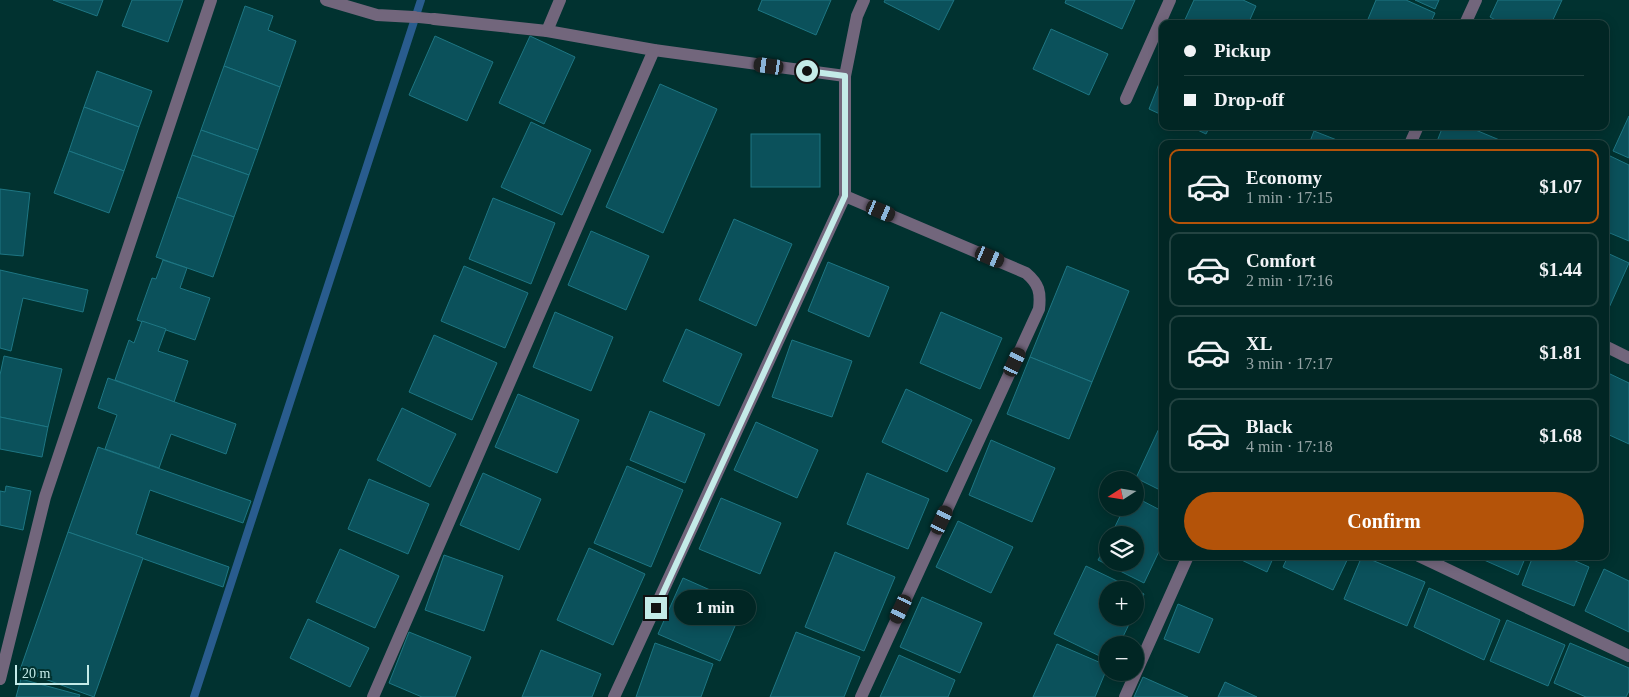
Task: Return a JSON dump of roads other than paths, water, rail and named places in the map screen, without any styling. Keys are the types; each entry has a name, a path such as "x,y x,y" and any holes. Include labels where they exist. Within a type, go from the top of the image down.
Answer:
{"street":[{"path":"0,679 45,497 211,0"},
{"path":"326,0 377,15 414,18"},
{"path":"546,31 560,0"},
{"path":"614,697 845,196 845,76 857,16 864,0"},
{"path":"1161,20 1170,0"},
{"path":"1467,20 1476,0"},
{"path":"434,19 546,31 654,50 845,76"},
{"path":"1126,99 1159,25"},
{"path":"373,697 654,50"},
{"path":"845,196 1026,273 1037,282 1041,294 1039,309 861,697"},
{"path":"1609,347 1628,354"},
{"path":"1125,697 1186,560"},
{"path":"1427,560 1629,656"}],"lane":[{"path":"414,18 434,19"}],"waterway":[{"path":"194,697 421,0"}]}
